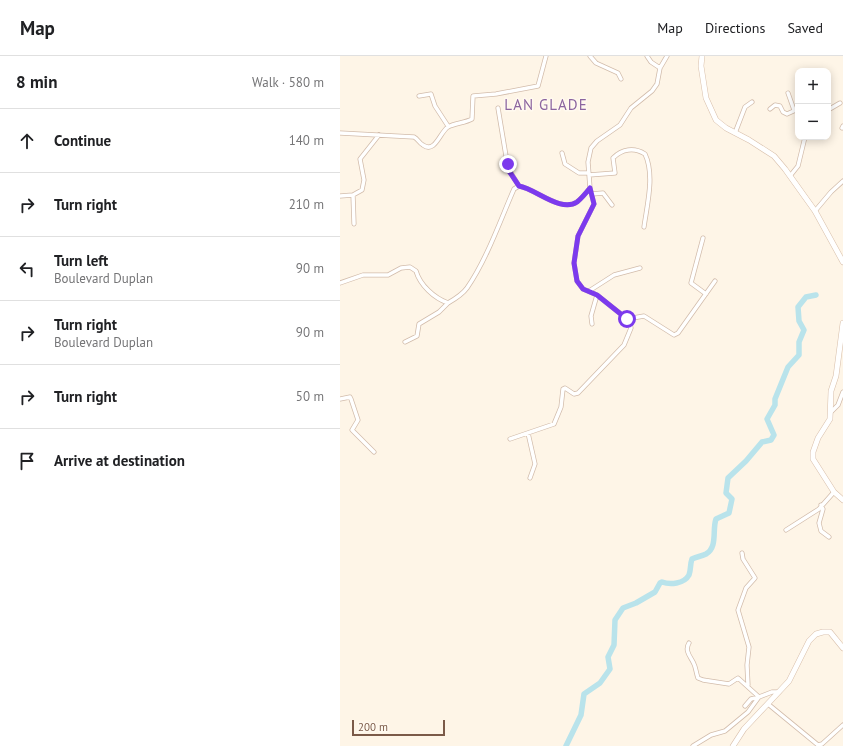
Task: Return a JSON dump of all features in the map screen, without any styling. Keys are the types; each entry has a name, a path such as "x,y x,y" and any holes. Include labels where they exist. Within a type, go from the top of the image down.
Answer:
{"street":[{"path":"340,133 414,137 423,145 430,147 435,145 441,132 448,126 472,119 473,96 496,94 538,86 546,56"},
{"path":"590,56 596,63 618,73 621,79"},
{"path":"647,56 651,62 660,68"},
{"path":"667,56 660,68 657,84 652,91 645,99 631,108 620,125 597,141 591,148 588,162 590,188 594,204 578,236 574,263 577,281 583,289 597,295 629,319 644,316 672,335 676,335 715,281"},
{"path":"702,56 702,72 708,104 716,120 774,156 815,211 843,262"},
{"path":"770,109 775,105 780,106 783,112 787,114 794,110 788,93"},
{"path":"419,96 431,94 435,106 448,126"},
{"path":"735,133 745,107 752,102"},
{"path":"831,108 840,103"},
{"path":"498,108 508,168 519,186 534,190 556,204 568,205 576,202 590,188"},
{"path":"340,196 353,195 362,190 364,180 360,159 379,135"},
{"path":"790,176 798,166 804,140"},
{"path":"562,154 565,164 579,173 589,174 615,173 613,158 626,150 640,150 645,154 648,166 649,183 644,227"},
{"path":"815,211 831,192 843,181"},
{"path":"405,342 417,336 419,324 439,312 467,288 494,236 514,189 519,186"},
{"path":"592,194 603,194 612,205"},
{"path":"353,195 354,224"},
{"path":"703,238 691,281 706,294"},
{"path":"340,283 363,275 388,275 402,268 410,267 416,271 418,279 433,295 448,304"},
{"path":"589,291 614,275 640,268"},
{"path":"592,324 591,316 597,295"},
{"path":"510,439 554,424 561,407 562,390 565,388 574,394 578,393 620,349 630,332 629,319"},
{"path":"843,323 836,376 831,391 831,412 828,424 818,438 813,452 813,459 834,492 843,500"},
{"path":"831,412 838,405 843,392"},
{"path":"340,399 350,397 358,418 352,430 374,452"},
{"path":"528,434 536,464 530,478"},
{"path":"786,530 822,506 834,492"},
{"path":"822,506 823,509 819,524 821,531 829,536"},
{"path":"742,553 743,559 755,578 746,588 738,610 750,647 747,664 748,685"},
{"path":"733,746 744,729 789,681 801,654 816,634 830,632 843,648"},
{"path":"688,643 688,654 694,664 698,678 729,684 738,678 748,685 759,697"},
{"path":"745,706 751,698 759,697 768,692 779,692"},
{"path":"693,746 711,735 725,731 748,712 759,697"},
{"path":"768,704 818,744 822,744 843,726"}],"waterway":[{"path":"566,746 581,715 584,694 600,683 610,669 608,657 614,645 615,620 623,608 636,603 655,592 662,582 673,583 684,580 689,575 692,559 710,551 713,543 716,519 729,513 732,499 726,493 728,478 746,461 762,442 771,440 774,435 767,419 775,405 775,399 788,367 799,355 799,342 804,330 799,321 798,307 806,297 816,295"}],"district":[{"name":"LAN GLADE","path":"546,105"}],"route":[{"path":"508,164 509,171 519,186 534,190 556,204 568,205 576,202 590,188 594,204 578,236 574,263 575,274 577,281 583,289 597,295 627,319"}]}
